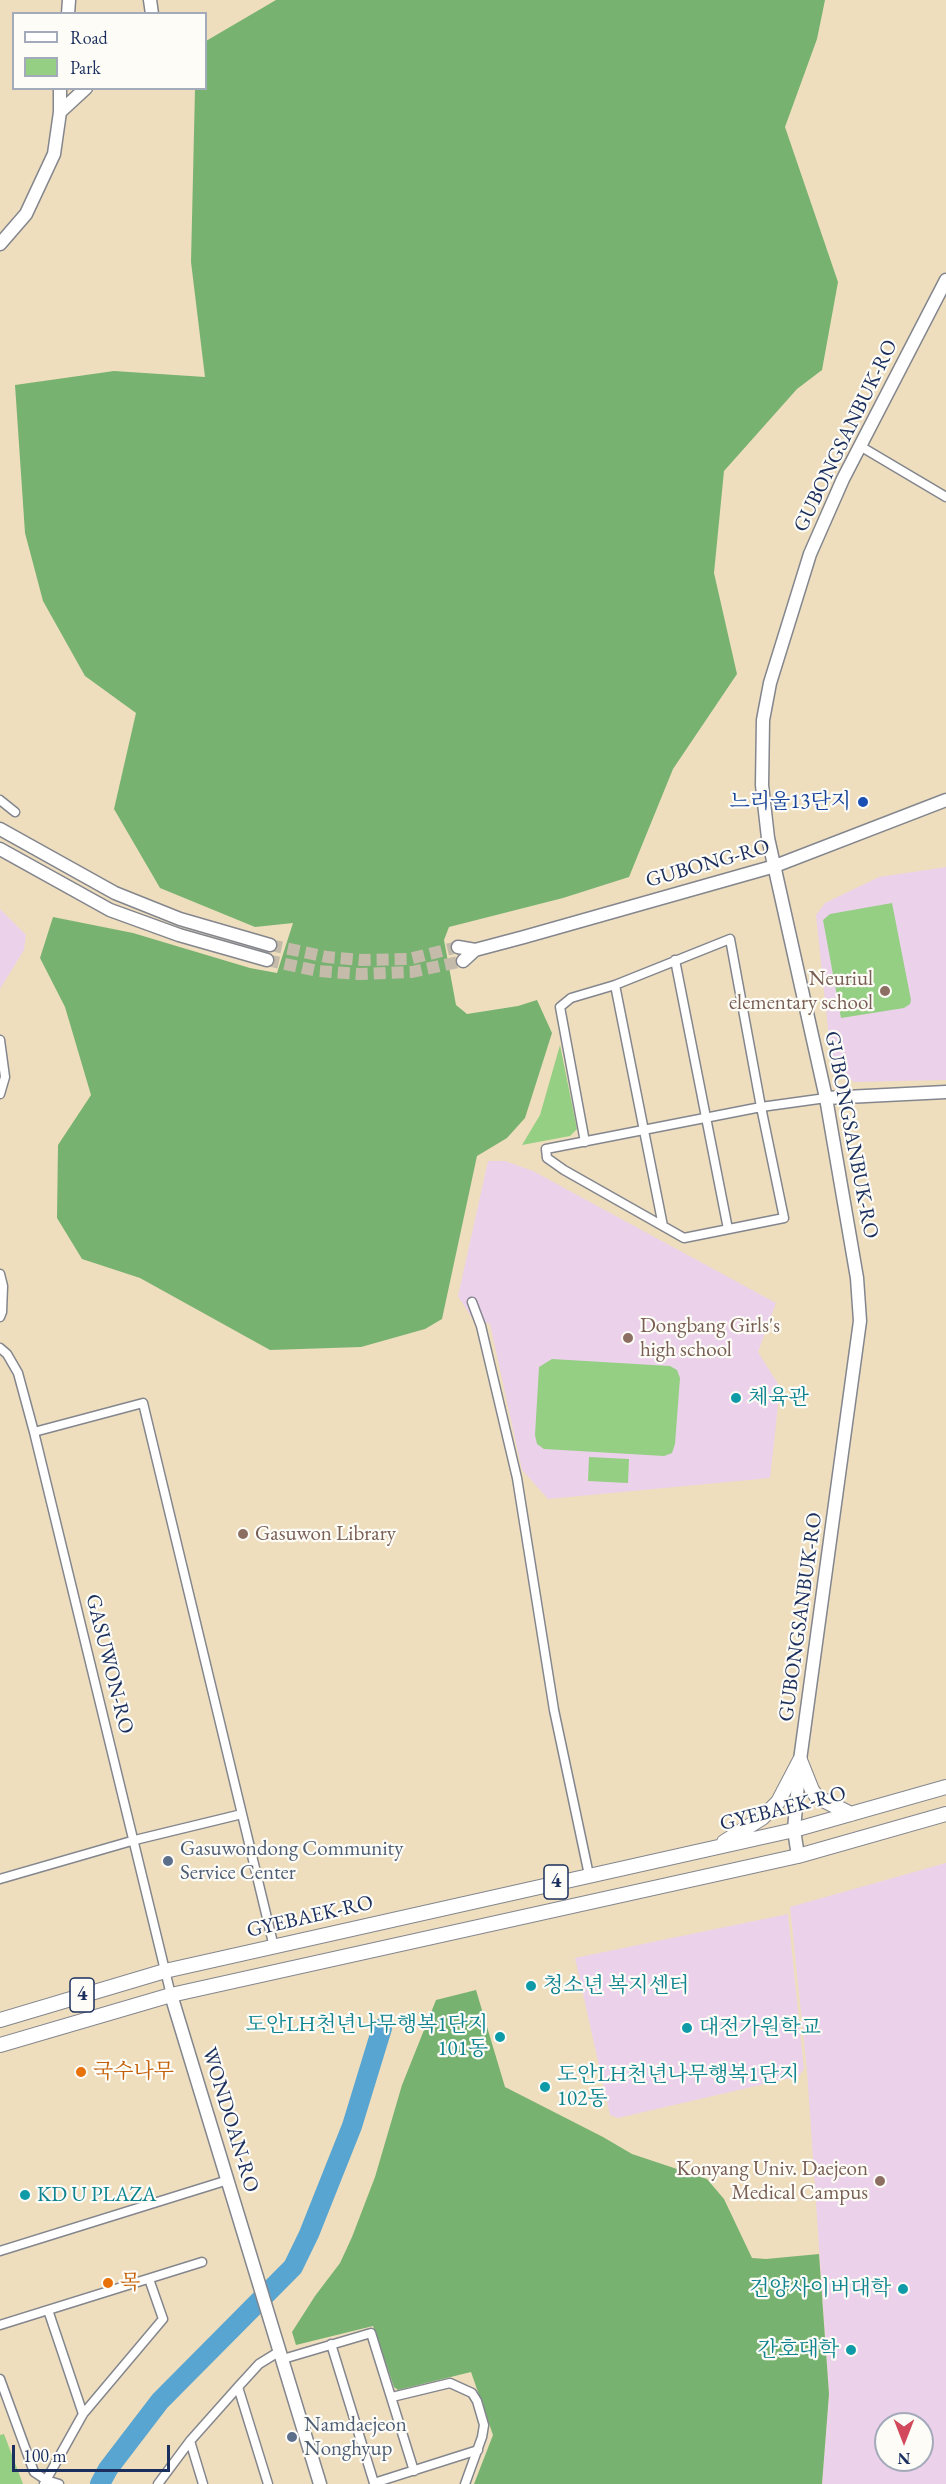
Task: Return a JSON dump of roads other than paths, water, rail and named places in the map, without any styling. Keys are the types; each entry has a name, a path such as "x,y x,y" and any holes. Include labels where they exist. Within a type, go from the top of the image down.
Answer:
{"main road":[{"path":"0,244 26,214 54,154 60,112 60,90"},
{"path":"60,112 84,90"},
{"name":"GUBONGSANBUK-RO","path":"798,1856 794,1830 800,1760 860,1321 857,1278 826,1098 768,838 762,785 763,720 770,683 810,554 843,479 946,280"},
{"name":"GUBONG-RO","path":"475,950 775,866 946,800"},
{"path":"0,829 115,893 180,919 270,945"},
{"path":"0,849 110,910 179,935 267,960"},
{"path":"458,947 475,950"},
{"path":"463,961 475,950"},
{"path":"826,1098 946,1092"},
{"path":"800,1760 817,1797 851,1814"},
{"path":"715,1848 762,1818 778,1802 800,1760"},
{"name":"GYEBAEK-RO","path":"0,2019 165,1971 794,1830 946,1787"},
{"name":"4","path":"0,2045 171,1995 798,1856 946,1814"},
{"name":"WONDOAN-RO","path":"171,1995 281,2355"},
{"path":"281,2355 320,2484"}],"street":[{"path":"860,446 946,497"},
{"path":"0,800 15,812"},
{"path":"585,1142 560,1007 571,998 615,985 730,939 761,1107 784,1218 684,1238 547,1158 546,1149 585,1142 761,1107 826,1098"},
{"path":"675,960 728,1229"},
{"path":"615,985 663,1227"},
{"path":"0,1040 2,1076 0,1094"},
{"path":"0,1274 3,1287 0,1317"},
{"path":"472,1302 482,1326 517,1478 554,1710 589,1875"},
{"name":"GASUWON-RO","path":"0,1348 7,1354 18,1373 34,1432 171,1995"},
{"path":"34,1432 143,1403 274,1947"},
{"path":"0,1879 135,1840 242,1814"},
{"path":"0,2251 228,2180"},
{"path":"0,2325 202,2262"},
{"path":"45,2482 82,2414 163,2319 149,2279"},
{"path":"48,2310 82,2414"},
{"path":"158,2484 190,2441 259,2364 281,2355 371,2333 414,2471"},
{"path":"331,2344 374,2483 478,2450"},
{"path":"0,2379 34,2472 45,2482 59,2484"},
{"path":"392,2397 450,2382 472,2393 484,2425 478,2450 465,2484"},
{"path":"238,2387 268,2484"},
{"path":"190,2441 203,2484"}],"waterway":[{"path":"100,2484 108,2469 160,2401 293,2267 309,2234 352,2126 382,2028"}],"tunnel":[{"path":"270,945 327,957 362,960 409,959 458,947"},
{"path":"267,960 318,971 359,974 412,972 463,961"}],"place":[{"name":"느리울13단지","path":"863,802"},
{"name":"Neuriul elementary school","path":"885,991"},
{"name":"Dongbang Girls's high school","path":"628,1338"},
{"name":"체육관","path":"736,1398"},
{"name":"Gasuwon Library","path":"243,1534"},
{"name":"Gasuwondong Community Service Center","path":"168,1861"},
{"name":"청소년 복지센터","path":"531,1986"},
{"name":"대전가원학교","path":"687,2028"},
{"name":"도안LH천년나무행복1단지 101동","path":"500,2037"},
{"name":"국수나무","path":"81,2072"},
{"name":"도안LH천년나무행복1단지 102동","path":"545,2087"},
{"name":"Konyang Univ. Daejeon Medical Campus","path":"880,2181"},
{"name":"KD U PLAZA","path":"25,2195"},
{"name":"목","path":"108,2283"},
{"name":"건양사이버대학","path":"903,2289"},
{"name":"간호대학","path":"851,2350"},
{"name":"Namdaejeon Nonghyup","path":"292,2437"}]}
